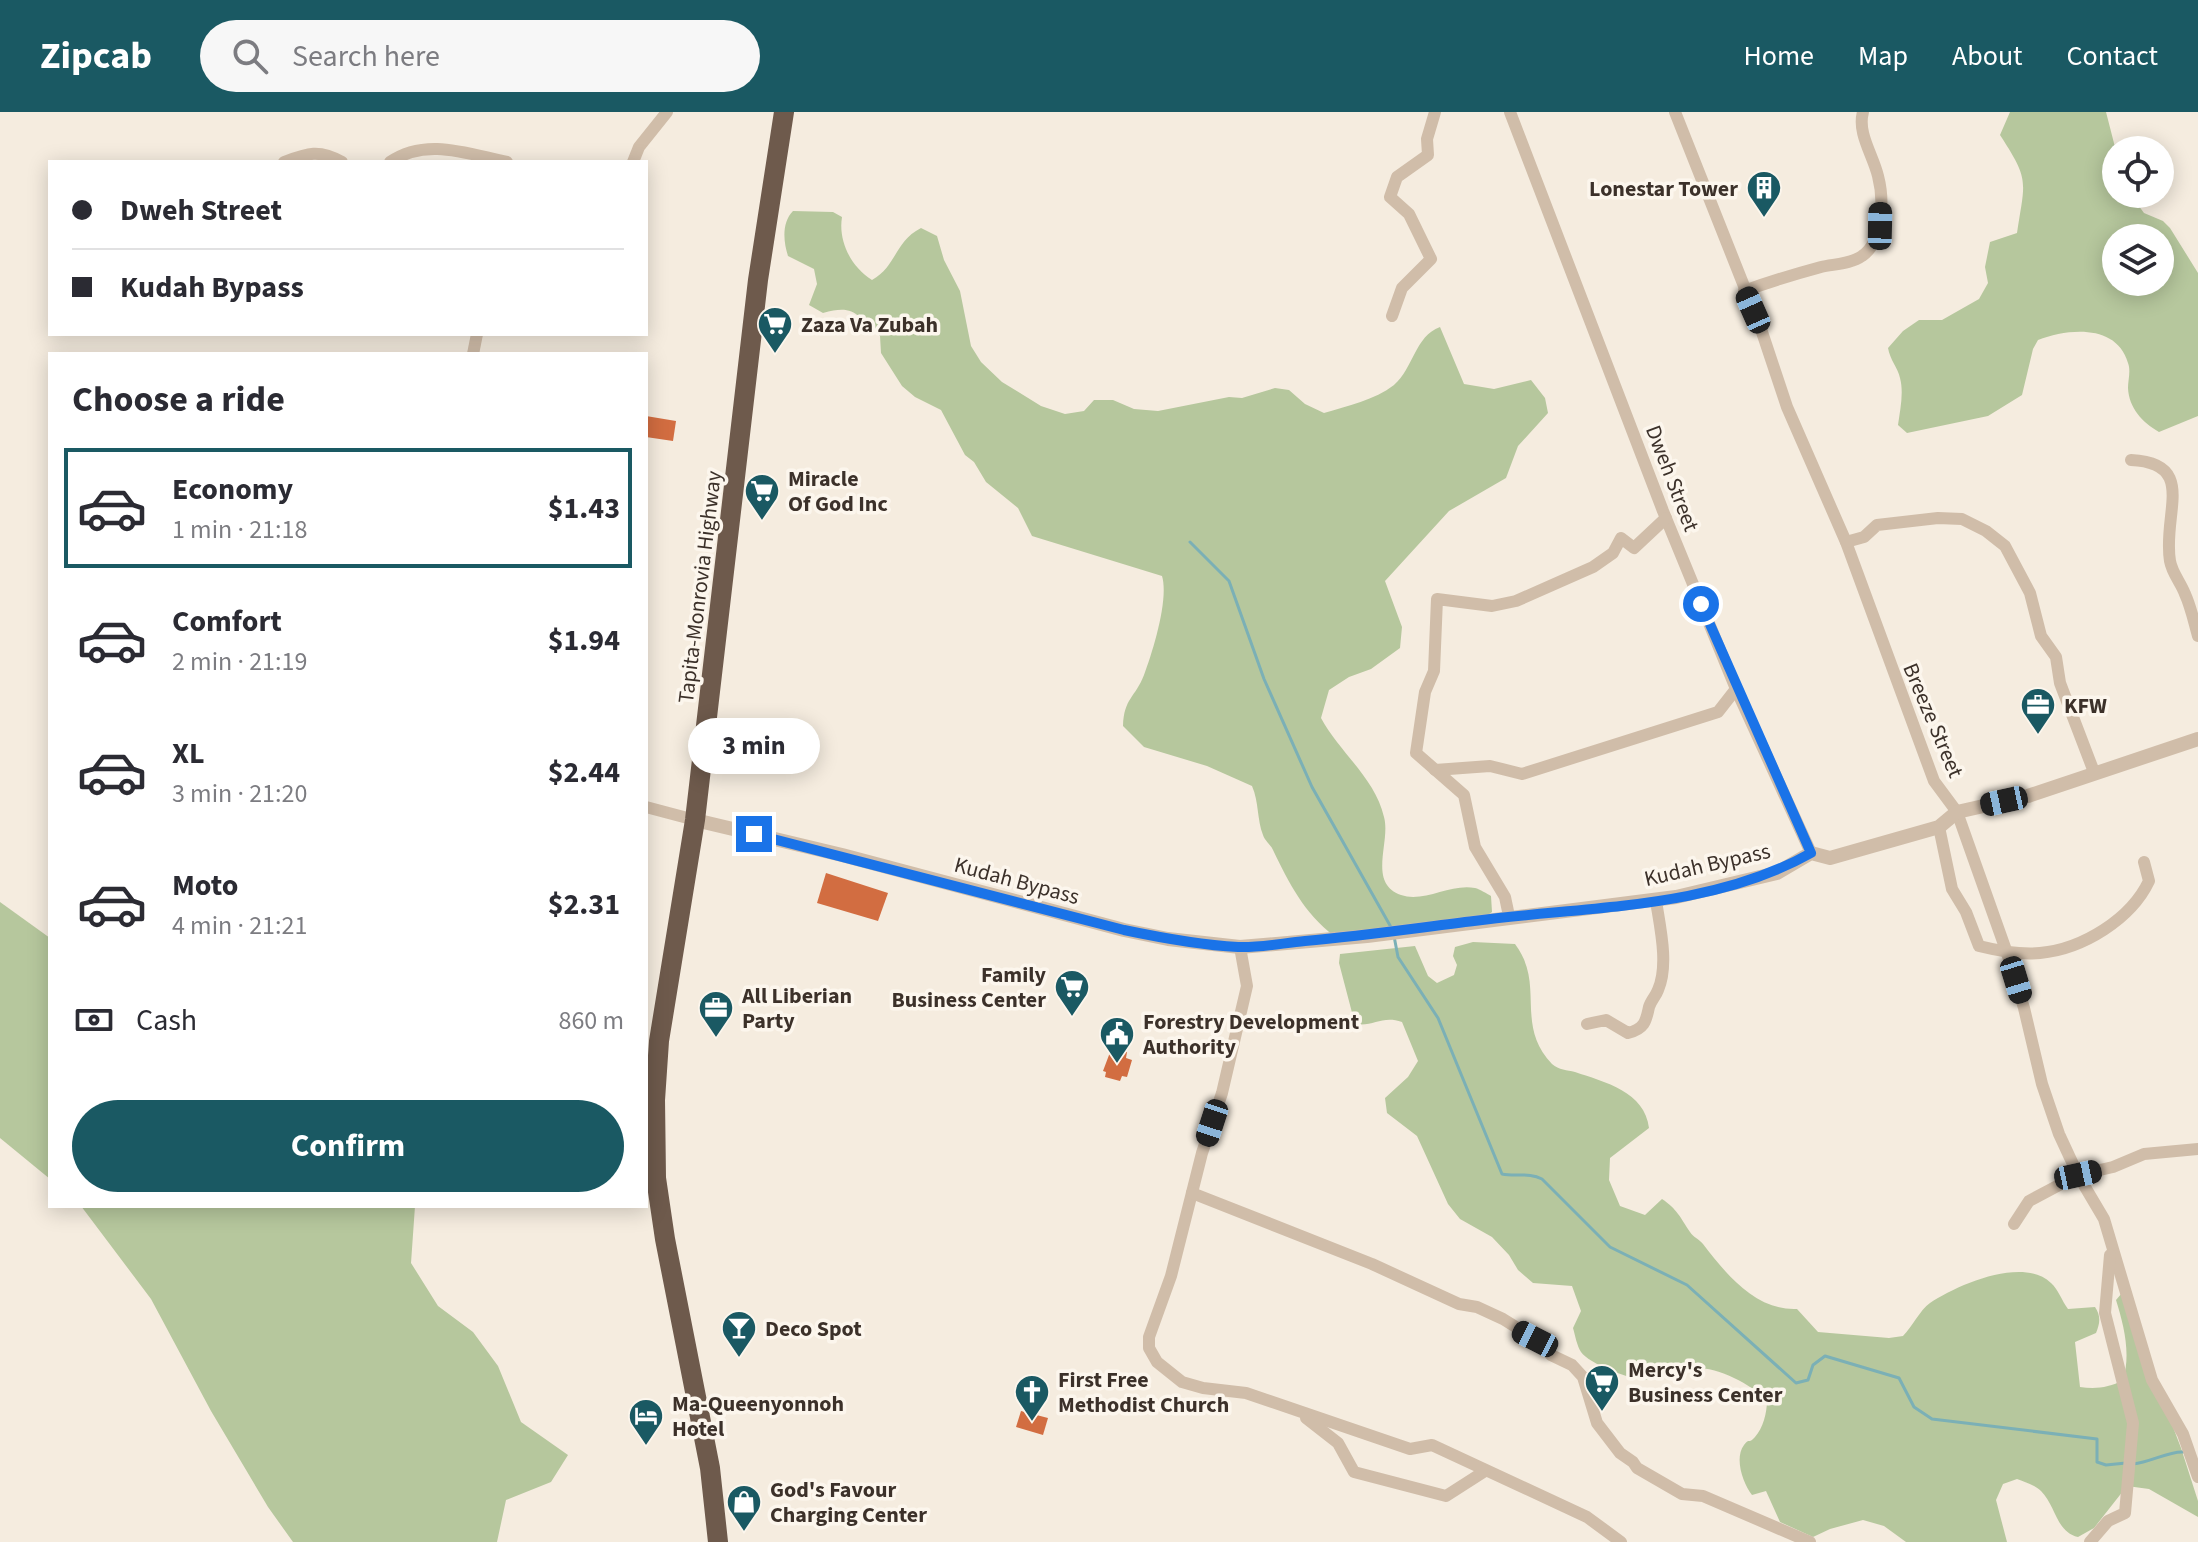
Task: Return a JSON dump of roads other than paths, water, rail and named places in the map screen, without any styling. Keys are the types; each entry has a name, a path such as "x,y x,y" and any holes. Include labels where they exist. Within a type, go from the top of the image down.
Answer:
{"highway":[{"name":"Tapita-Monrovia Highway","path":"718,1542 710,1468 656,1178 655,1100 659,1041 695,820 758,280 784,112"}],"street":[{"path":"634,160 639,147 667,112"},
{"path":"1392,316 1402,288 1431,259 1409,214 1390,197 1397,177 1428,155 1427,139 1435,112"},
{"name":"Dweh Street","path":"1510,112 1666,518 1736,689 1811,853"},
{"name":"Breeze Street","path":"1675,112 1761,329 1787,407 1846,542 1934,781 1957,812 2007,953 2042,1084 2078,1175 2104,1219 2152,1380 2183,1434 2198,1477"},
{"path":"1744,291 1855,260 1865,254 1874,242 1880,226 1881,185 1859,124 1863,112"},
{"path":"393,160 408,150 448,149 497,160"},
{"path":"289,160 314,151 338,160"},
{"path":"2131,460 2166,464 2174,473 2179,494 2170,565 2186,596 2198,636"},
{"path":"1509,916 1505,897 1475,847 1464,795 1416,753 1425,692 1434,671 1437,599 1492,606 1516,601 1593,567 1613,553 1621,538 1634,548 1666,518"},
{"path":"1846,542 1864,537 1877,525 1938,518 1962,519 1986,531 2005,546 2030,593 2041,636 2056,657 2060,683 2094,772"},
{"path":"1435,770 1490,766 1522,774 1718,712 1736,689"},
{"name":"Kudah Bypass","path":"648,808 1124,930 1168,939 1240,947 1390,933 1509,916 1656,901 1777,873 1811,853 1830,858 1939,827 1957,812 2028,796 2198,739"},
{"path":"1939,827 1952,889 1966,912 1979,946 2007,953 2042,953 2072,945 2106,928 2141,899 2149,881 2144,862"},
{"path":"1587,1024 1606,1020 1628,1033 1639,1031 1648,1019 1650,1003 1659,989 1662,965 1656,901"},
{"path":"1240,947 1247,986 1222,1093 1171,1276 1149,1337 1149,1348 1157,1362 1182,1382 1246,1393 1362,1430 1410,1449 1432,1445 1587,1517 1621,1542"},
{"path":"2014,1224 2029,1201 2078,1175 2113,1167 2144,1154 2198,1149"},
{"path":"1192,1193 1372,1264 1459,1304 1477,1307 1503,1319 1535,1339 1551,1355 1572,1365 1583,1377 1597,1423 1620,1453 1637,1468 1682,1494 1703,1496 1810,1542"},
{"path":"2090,1542 2108,1521 2125,1513 2133,1423 2105,1313 2111,1272 2109,1238"},
{"path":"1301,1413 1338,1443 1354,1472 1369,1477 1446,1496 1485,1471"}],"waterway":[{"path":"1190,542 1229,581 1264,679 1312,787 1392,929"},
{"path":"1394,936 1398,957 1438,1018 1502,1174 1542,1179 1610,1247 1687,1285 1796,1383 1808,1380 1813,1365 1825,1356 1899,1378 1914,1407 1932,1419 2097,1439 2097,1462 2106,1465 2126,1463"},
{"path":"2133,1464 2183,1452"}],"place":[{"name":"Lonestar Tower","path":"1764,219"},
{"name":"Zaza Va Zubah","path":"775,355"},
{"name":"Miracle Of God Inc","path":"762,522"},
{"name":"KFW","path":"2038,736"},
{"name":"Family Business Center","path":"1072,1018"},
{"name":"All Liberian Party","path":"716,1039"},
{"name":"Forestry Development Authority","path":"1117,1065"},
{"name":"Deco Spot","path":"739,1359"},
{"name":"Mercy's Business Center","path":"1602,1413"},
{"name":"First Free Methodist Church","path":"1032,1423"},
{"name":"Ma-Queenyonnoh Hotel","path":"646,1447"},
{"name":"God's Favour Charging Center","path":"744,1533"}]}
